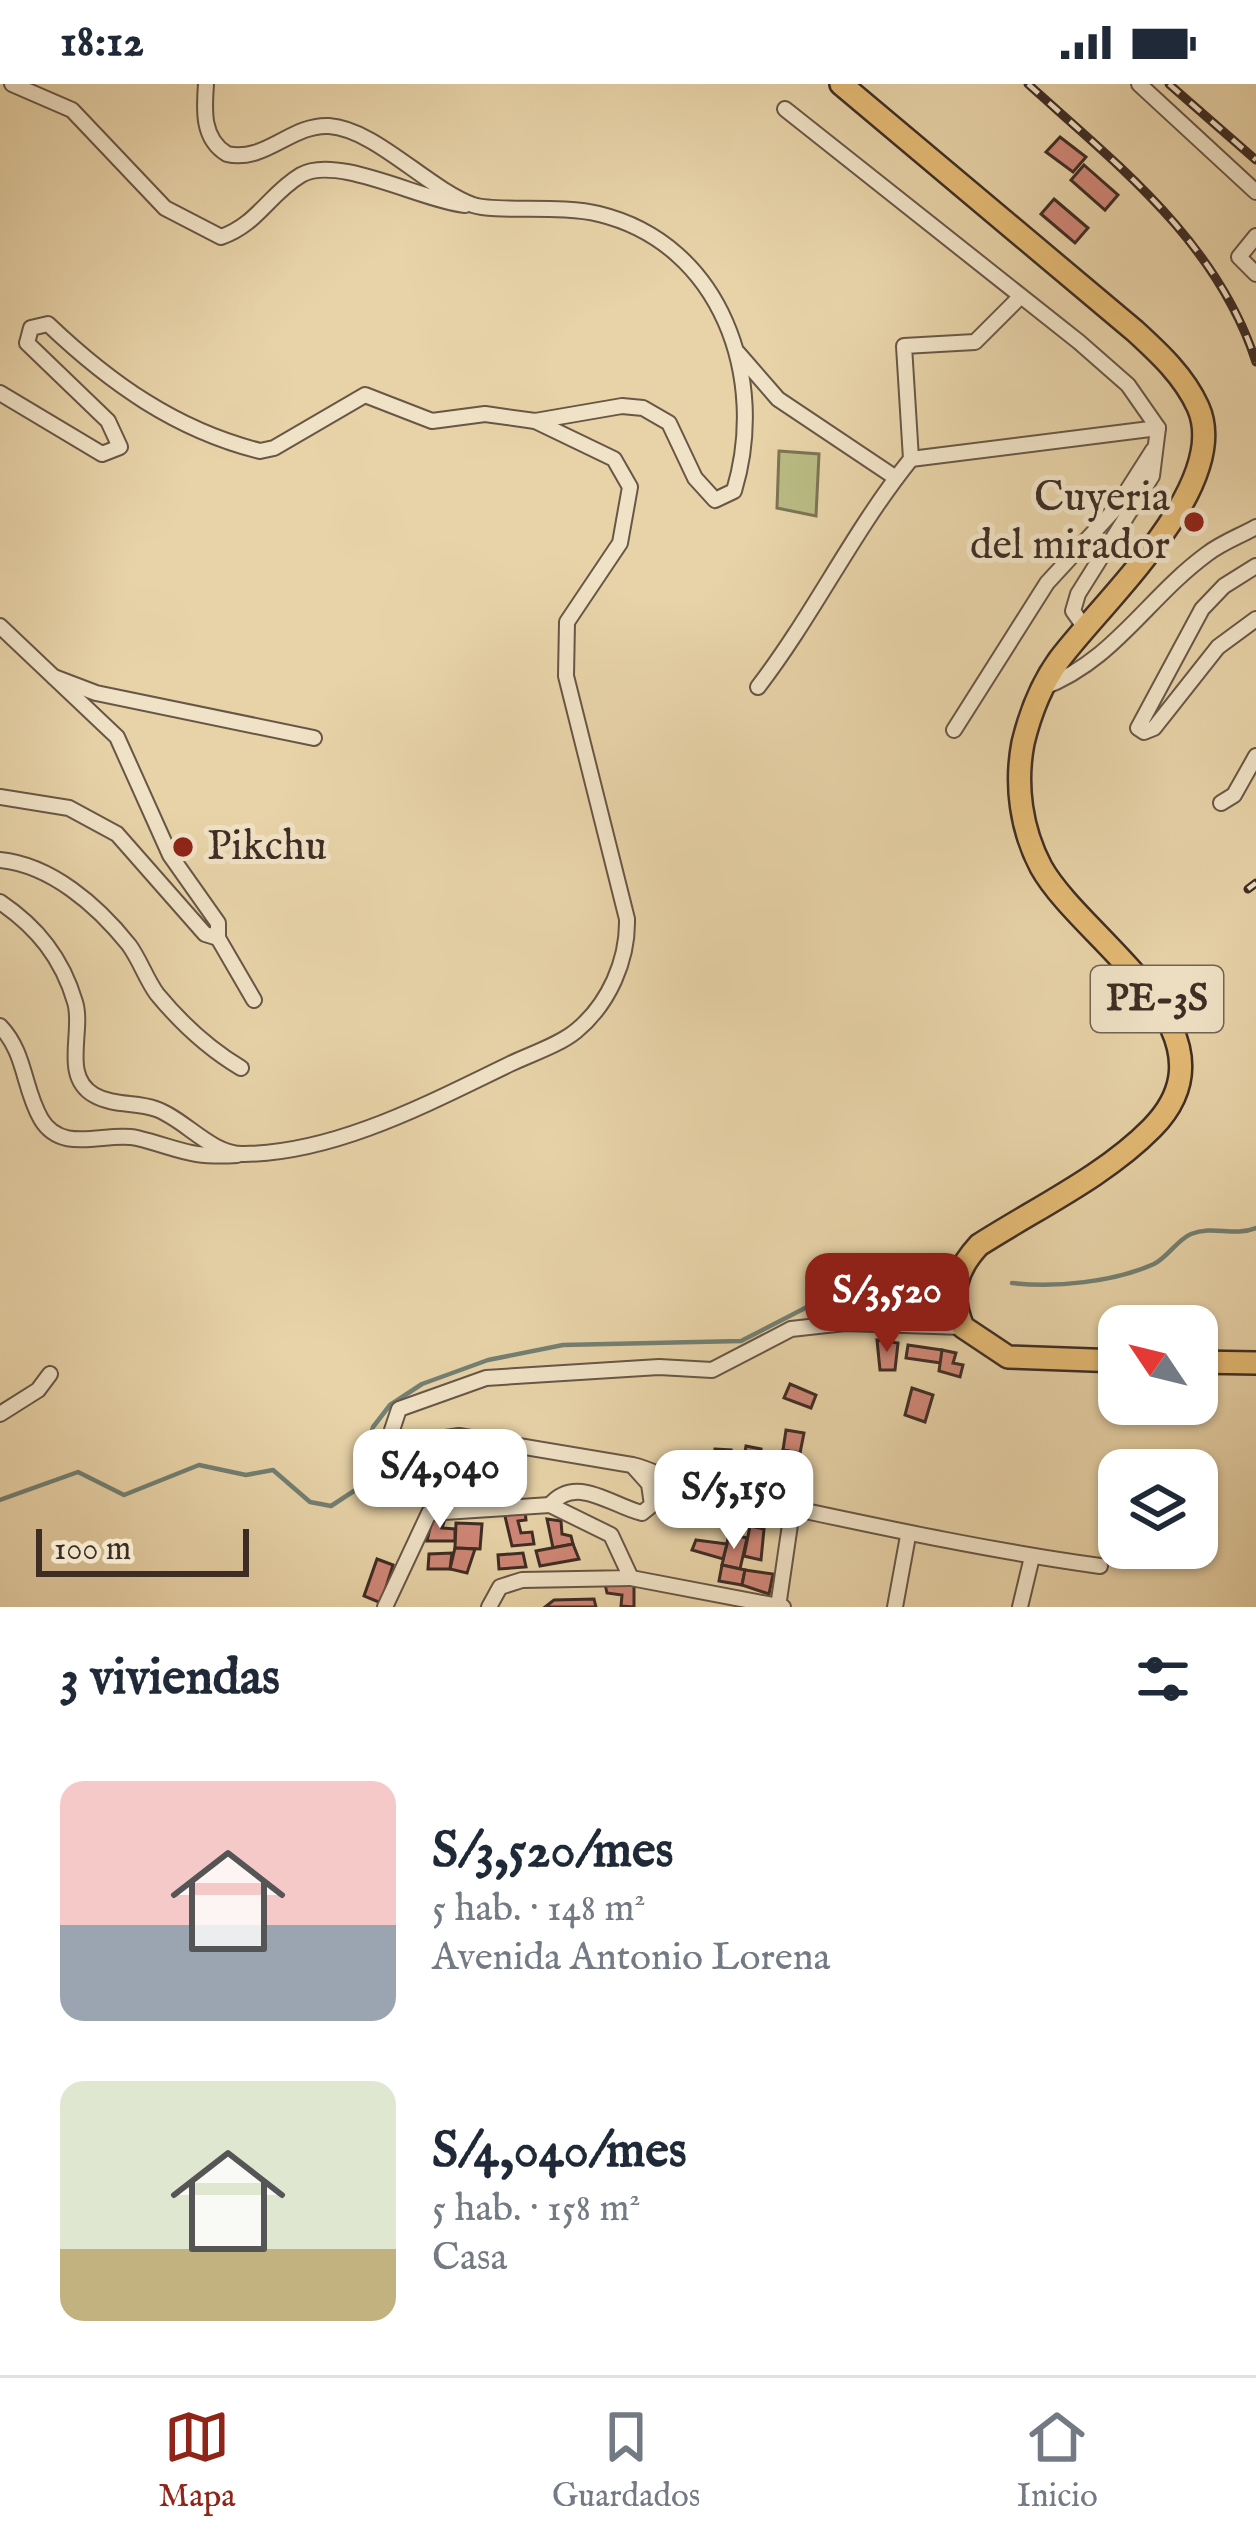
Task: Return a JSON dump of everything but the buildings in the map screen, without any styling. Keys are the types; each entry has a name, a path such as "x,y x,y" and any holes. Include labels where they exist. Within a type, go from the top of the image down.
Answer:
{"highway":[{"name":"PE-3S","path":"841,84 1166,360 1200,412 1200,441 1188,492 1174,521 1042,688 1020,769 1031,845 1064,899 1163,1008 1177,1039 1179,1069 1170,1102 1152,1128 979,1245 964,1262 954,1292 963,1328"},
{"path":"963,1328 1008,1357 1098,1360"},
{"path":"1218,1363 1256,1364"}],"street":[{"path":"0,393 102,454 120,447 108,422 27,343 31,328 39,323 49,324 118,385 174,421 260,451 285,443 365,395 432,422 485,414 535,421 643,408 669,423 705,492 715,500 726,499 743,462 746,433 744,384 728,321 707,284 686,262 632,224 558,206 476,206 342,171 308,171 281,190 246,228 221,237 165,208 72,110 12,84"},
{"path":"206,84 204,114 211,140 226,154 250,156 303,130 346,129 476,206"},
{"path":"1139,84 1256,192"},
{"path":"785,109 1128,385 1158,428 1152,476 1078,594 1073,611 1085,628"},
{"path":"1256,236 1239,257 1256,274"},
{"path":"758,687 809,620 848,545 911,459 904,346 975,342 1019,298"},
{"path":"734,349 778,399 896,478"},
{"path":"0,1026 17,1046 42,1122 64,1138 130,1137 185,1156 290,1148 374,1125 575,1032 602,1001 628,952 627,919 566,676 567,622 620,543 629,487 614,459 535,421"},
{"path":"911,459 1158,428"},
{"path":"954,730 1047,583 1116,508 1156,446"},
{"path":"1042,688 1076,675 1116,644 1207,554 1256,527"},
{"path":"1256,566 1224,586 1202,609 1138,728 1144,732 1154,728 1218,647 1256,619"},
{"path":"0,626 116,737 170,855 218,923 218,938 254,1000"},
{"path":"50,676 96,693 314,738"},
{"path":"1221,803 1250,778 1256,756"},
{"path":"0,796 77,811 116,835 205,934 218,938"},
{"path":"0,860 28,863 50,873 90,907 129,946 155,991 211,1050 241,1068"},
{"path":"0,902 38,929 75,999 76,1073 86,1089 110,1102 163,1112 192,1135 237,1155"},
{"path":"963,1328 845,1323 791,1329 712,1370 659,1367 486,1378 399,1409 390,1422 390,1436 399,1445 460,1436 632,1465 686,1486 794,1504 908,1536 1098,1566"},
{"path":"0,1414 38,1390 50,1374"},
{"path":"550,1505 562,1493 580,1492 646,1512 652,1505 649,1484 632,1465"},
{"path":"489,1607 500,1587 522,1580 631,1578 780,1607 794,1504"},
{"path":"385,1607 429,1513 550,1505 610,1535 631,1578"},
{"path":"895,1607 908,1536"},
{"path":"1020,1607 1032,1557"}],"green space":[{"path":"779,451 819,454 816,516 777,508"}],"waterway":[{"path":"1012,1283 1065,1284 1121,1275 1154,1264 1191,1234 1256,1228"},
{"path":"0,1500 78,1472 124,1495 199,1465 246,1475 273,1470 310,1502 331,1506 357,1489 373,1427 390,1405 422,1384 488,1360 563,1345 741,1341 809,1306 855,1294 941,1294"}],"railway":[{"path":"1028,84 1130,176 1191,243 1239,319 1256,362"},
{"path":"1169,84 1256,160"},
{"path":"1248,889 1256,883"}],"place":[{"name":"Cuyeria del mirador","path":"1194,522"},
{"name":"Pikchu","path":"183,847"}]}
